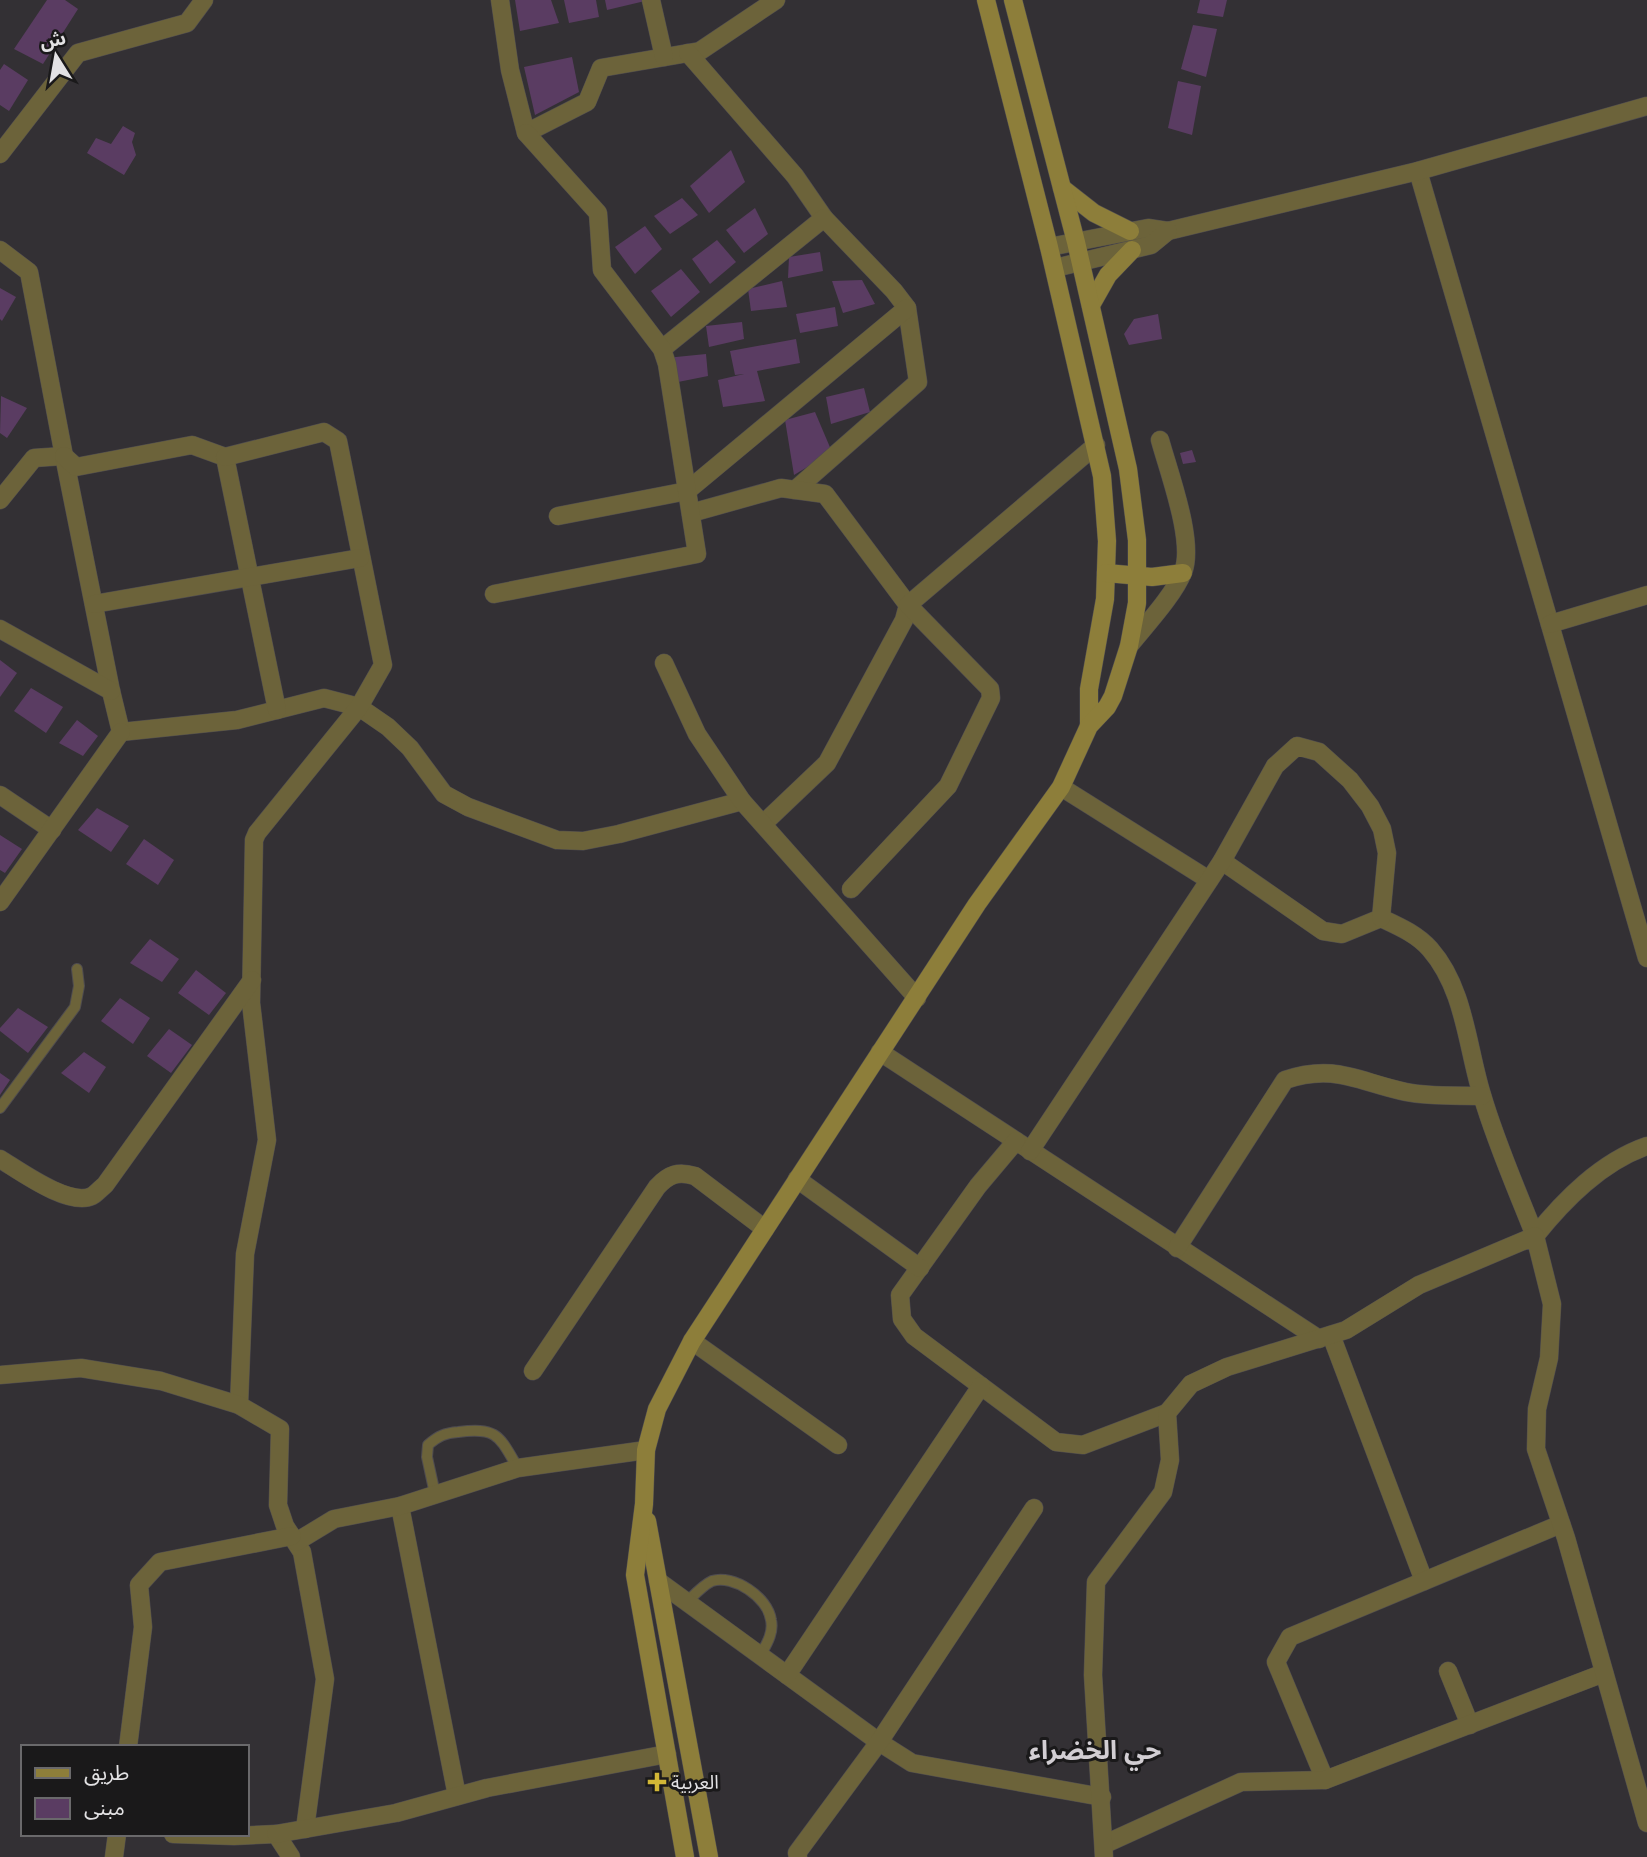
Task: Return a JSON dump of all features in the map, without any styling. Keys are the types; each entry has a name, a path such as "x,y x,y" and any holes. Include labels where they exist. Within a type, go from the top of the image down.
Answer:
{"street":[{"path":"0,154 78,53 187,23 204,0"},
{"path":"494,594 697,554 667,364 662,349 602,270 598,213 526,132 510,70 500,0"},
{"path":"651,0 664,57"},
{"path":"526,132 587,102 601,68 699,51 776,0"},
{"path":"986,0 1055,268 1096,445 1106,508 1106,573 1102,625 1089,689 1089,726"},
{"path":"685,1857 635,1575 644,1504 646,1450 657,1409 692,1341 797,1179 977,904 1061,788 1089,726 1107,707 1113,696 1129,646 1137,603 1138,540 1128,469 1076,242 1013,0"},
{"path":"688,53 795,177 824,218 907,308 918,382 794,490"},
{"path":"1049,247 1147,228 1168,231 1418,171 1647,106"},
{"path":"1418,171 1647,958"},
{"path":"1062,188 1094,213 1130,231"},
{"path":"662,349 824,218"},
{"path":"1055,268 1152,245 1168,231"},
{"path":"0,250 29,272 121,732"},
{"path":"1091,305 1108,275 1132,250"},
{"path":"558,516 687,491 907,308"},
{"path":"0,500 34,458 64,456 76,467 192,445 225,457 324,432 338,441 383,665 359,707 254,840 251,1003 267,1140 245,1254 239,1405"},
{"path":"1129,646 1183,573 1187,555 1186,537 1160,440"},
{"path":"763,824 827,763 904,620 908,605 1096,445"},
{"path":"225,457 277,710"},
{"path":"691,513 781,488 825,494 908,605 990,689 991,698 948,786 851,889"},
{"path":"94,604 360,558"},
{"path":"1106,573 1152,577 1183,573"},
{"path":"1550,624 1647,595"},
{"path":"0,629 111,691"},
{"path":"664,663 697,734 742,801 917,998"},
{"path":"0,902 121,732 237,720 324,698 359,707 388,726 410,748 444,794 468,807 557,840 583,841 619,834 742,801"},
{"path":"1381,918 1387,853 1382,829 1370,806 1350,780 1319,752 1297,746 1275,766 1222,861 1023,1146 978,1186 900,1296 902,1319 914,1336 1056,1442 1083,1445 1167,1413 1191,1384 1227,1367 1346,1330 1419,1285 1535,1236 1559,1206 1590,1180 1633,1151 1647,1146"},
{"path":"1061,788 1209,880"},
{"path":"0,795 51,830"},
{"path":"1222,861 1323,931 1342,934 1381,918 1410,933 1429,948 1444,969 1455,992 1482,1096 1535,1236 1552,1304 1549,1358 1537,1409 1536,1449 1561,1524 1647,1822"},
{"path":"0,1159 62,1194 79,1198 92,1196 105,1185 252,980"},
{"path":"880,1052 1177,1248 1325,1337 1424,1581"},
{"path":"1177,1248 1284,1080 1306,1073 1334,1072 1408,1093 1482,1096"},
{"path":"533,1371 667,1176 682,1172 695,1176 765,1229"},
{"path":"797,1179 920,1268"},
{"path":"692,1341 838,1445"},
{"path":"0,1376 81,1368 161,1381 239,1405 281,1429 278,1505 285,1526 302,1552 326,1679 305,1829"},
{"path":"787,1675 981,1386"},
{"path":"1167,1413 1170,1460 1163,1493 1096,1582 1093,1675 1104,1850 1241,1782 1325,1780 1604,1673"},
{"path":"128,1745 143,1627 139,1585 160,1562 294,1539 334,1519 400,1506 518,1468 646,1450"},
{"path":"644,1504 709,1857"},
{"path":"400,1506 457,1796"},
{"path":"798,1857 797,1853 879,1742 1034,1508"},
{"path":"1325,1780 1276,1662 1290,1637 1561,1524"},
{"path":"658,1581 879,1742 912,1763 1102,1797"},
{"path":"1448,1671 1469,1726"},
{"path":"248,1835 276,1834 396,1813 487,1788 667,1754"},
{"path":"276,1834 291,1857"},
{"path":"114,1857 117,1836"}],"lane":[{"path":"0,1108 75,1007 79,986 77,969"},
{"path":"435,1494 428,1445 437,1437 448,1433 481,1429 493,1434 503,1443 518,1468"},
{"path":"687,1602 708,1582 719,1580 728,1580 761,1600 772,1621 770,1636 760,1656"}],"building":[{"path":"47,0 65,0 78,9 43,64 14,49"},
{"path":"515,0 551,0 559,23 520,31"},
{"path":"564,0 596,0 599,17 569,23"},
{"path":"605,0 645,0 645,1 607,10"},
{"path":"1200,0 1227,0 1223,17 1197,13"},
{"path":"1193,25 1217,29 1206,77 1181,69"},
{"path":"572,57 579,92 535,115 524,67"},
{"path":"4,64 28,80 9,111 0,105 0,70"},
{"path":"1178,81 1201,86 1192,135 1168,128"},
{"path":"123,126 135,133 132,142 136,155 124,175 87,153 96,138 111,144"},
{"path":"731,150 745,182 709,213 690,186"},
{"path":"682,198 698,215 670,234 654,216"},
{"path":"755,208 768,234 744,253 726,230"},
{"path":"645,226 662,249 635,274 615,247"},
{"path":"717,240 736,262 710,284 692,259"},
{"path":"820,252 823,271 788,278 789,257"},
{"path":"681,269 700,292 671,317 651,291"},
{"path":"862,280 875,304 843,313 832,281"},
{"path":"782,281 787,307 751,311 748,289"},
{"path":"0,288 16,297 2,321 0,319"},
{"path":"835,307 838,326 800,333 796,314"},
{"path":"1158,314 1162,339 1129,345 1124,334 1134,319"},
{"path":"742,322 744,339 709,347 706,326"},
{"path":"796,339 800,363 757,371 765,401 723,407 718,380 744,374 735,375 730,351"},
{"path":"706,354 708,376 678,382 666,358"},
{"path":"864,388 870,412 831,424 826,397"},
{"path":"1,396 27,408 7,438 0,433"},
{"path":"815,412 832,452 794,475 785,420"},
{"path":"1192,450 1196,462 1183,464 1180,453"},
{"path":"0,660 17,673 0,697"},
{"path":"31,688 63,707 46,733 14,711"},
{"path":"77,720 98,736 83,756 59,743"},
{"path":"97,808 129,826 111,852 78,830"},
{"path":"0,835 22,849 5,873 0,870"},
{"path":"144,839 174,860 158,885 126,864"},
{"path":"150,939 179,959 162,982 130,963"},
{"path":"196,970 226,993 209,1015 178,993"},
{"path":"120,998 150,1018 133,1044 101,1021"},
{"path":"18,1008 48,1027 28,1053 0,1031"},
{"path":"169,1029 192,1045 171,1073 147,1056"},
{"path":"84,1052 106,1067 89,1093 61,1073"},
{"path":"0,1073 10,1080 0,1095"}],"place":[{"name":"العربية","path":"657,1782"}],"district":[{"name":"حي الخضراء","path":"1095,1749"}]}
